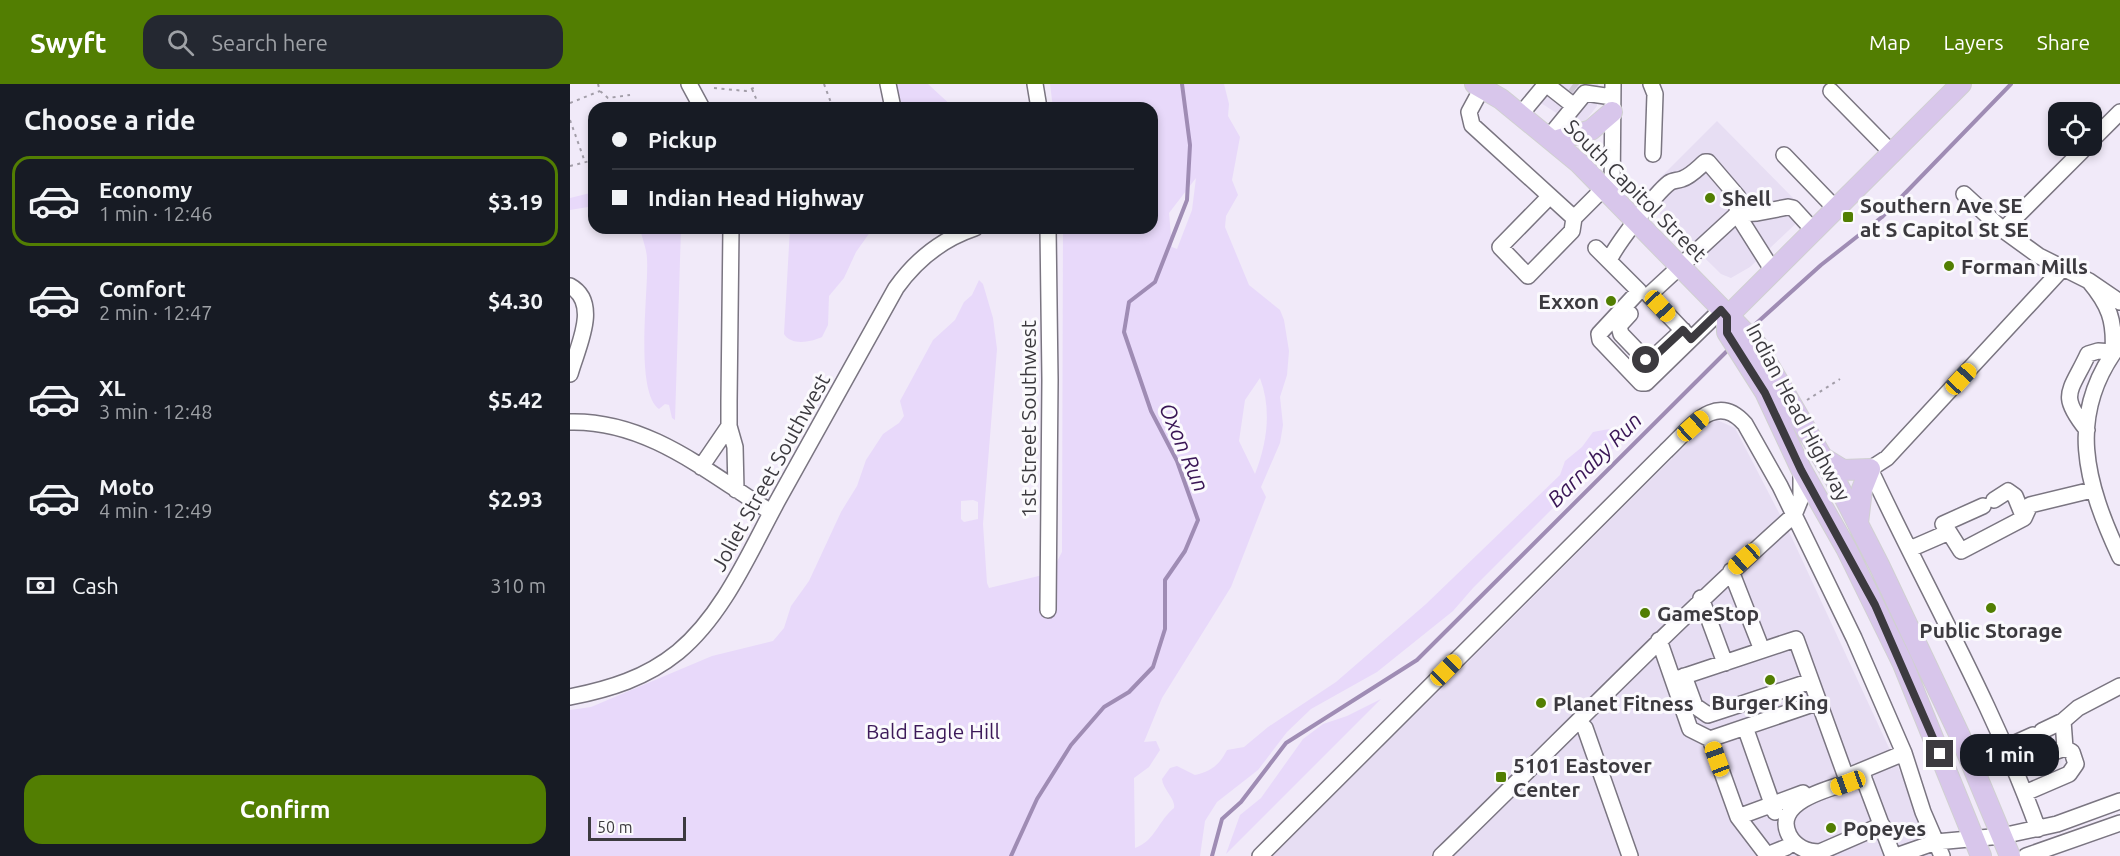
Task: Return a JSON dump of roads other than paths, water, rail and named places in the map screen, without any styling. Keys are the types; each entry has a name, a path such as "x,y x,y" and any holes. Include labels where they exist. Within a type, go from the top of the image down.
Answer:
{"main road":[{"name":"South Capitol Street","path":"1479,86 1521,114 1552,139 1608,192 1728,321"},
{"path":"1728,321 1773,271 1957,86"},
{"path":"1552,139 1595,128 1612,98"},
{"name":"Indian Head Highway","path":"1728,321 1752,353 1820,456 1858,523 1940,693 2010,856"},
{"name":"Indian Head Highway","path":"1752,353 1765,393 1801,470 1846,548 1899,654 1977,848"},
{"path":"1820,456 1843,470 1870,470 1862,489 1858,523"}],"street":[{"path":"689,84 699,102"},
{"path":"888,84 892,102"},
{"path":"1035,84 1038,102"},
{"path":"1521,114 1546,84 1574,106"},
{"path":"1652,84 1655,94 1653,154"},
{"path":"1479,86 1469,112 1472,125 1574,218"},
{"path":"1550,196 1500,247 1528,276 1572,231 1574,218 1608,192 1612,98 1583,88 1552,139"},
{"path":"1831,91 1892,153"},
{"path":"2102,130 2120,112"},
{"path":"1784,155 1836,209"},
{"path":"2003,230 2077,156"},
{"path":"1609,261 1612,252 1637,222 1654,196 1672,181 1684,178 1708,162 1738,197 1737,214 1773,271"},
{"path":"1964,194 2003,230 2039,256 2089,281 2120,302"},
{"path":"1646,360 1621,334 1619,326 1649,295 1737,214 1788,207 1792,208 1814,231"},
{"path":"731,234 729,426 735,447 736,490"},
{"name":"Joliet Street Southwest","path":"570,697 626,683 645,674 680,651 710,617 723,598 902,281 934,249 963,234"},
{"name":"1st Street Southwest","path":"1048,234 1050,380 1048,610"},
{"path":"1596,248 1639,291 1599,334 1600,340 1641,383 1646,383 1687,334"},
{"path":"1870,470 1887,459 2063,268"},
{"path":"2089,281 2104,300 2111,316 2116,348 2097,384 2087,430 2088,476 2120,556"},
{"path":"570,286 584,298 586,314 570,374"},
{"path":"1649,295 1687,334"},
{"path":"1633,375 1646,360 1687,334 1728,321"},
{"path":"2087,430 2070,410 2067,398 2088,354 2116,348"},
{"path":"1260,856 1666,451 1707,414 1719,409 1733,412 1756,442 1794,515 1854,638 1904,753 1939,849"},
{"path":"570,422 605,424 636,432 664,444 771,512"},
{"path":"701,467 729,426"},
{"path":"1442,856 1701,598 1794,515 1801,498 1801,470"},
{"name":"Indian Head Highway","path":"1870,470 2013,767 2038,829"},
{"path":"1946,528 1961,551 2024,518 2030,505 2092,490"},
{"path":"1910,549 2008,491 2014,496 2024,518"},
{"path":"1731,571 1762,651"},
{"path":"1701,598 1725,663"},
{"path":"1678,678 1796,639 1845,777"},
{"path":"1659,640 1695,706 1708,715 1811,681"},
{"path":"1678,678 1690,729 1710,739 1738,817 1768,855 1789,852 1745,727"},
{"path":"2004,748 2063,721 2078,708 2120,686"},
{"path":"1710,739 1819,702"},
{"path":"2063,721 2065,748"},
{"path":"1579,722 1585,728 1630,856"},
{"path":"2013,767 2065,748 2072,752 2075,759 2069,774 2025,793"},
{"path":"1882,825 1820,852 1809,852 1794,844 1788,833 1785,819 1788,811 1801,800 1862,775 1904,753"},
{"path":"1738,817 1845,777 1862,775"},
{"path":"1862,775 1894,856 1939,849 1977,848 2002,836 2038,829 2120,801"},
{"path":"2026,856 2047,853 2120,823"}],"waterway":[{"name":"Oxon Run","path":"1011,856 1037,799 1071,745 1104,707 1129,692 1153,667 1165,629 1165,580 1185,551 1198,520 1177,461 1151,411 1124,332 1129,302 1155,282 1187,200 1190,145 1182,84"},
{"name":"Barnaby Run","path":"1750,329 1821,265 1882,217 2011,84"},
{"name":"Barnaby Run","path":"1212,856 1222,819 1241,802 1286,743 1417,660 1729,349"}],"tunnel":[{"path":"1573,84 1577,87"}],"place":[{"name":"Shell","path":"1710,198"},
{"name":"Southern Ave SE at S Capitol St SE","path":"1848,217"},
{"name":"Forman Mills","path":"1949,266"},
{"name":"Exxon","path":"1611,301"},
{"name":"Public Storage","path":"1991,608"},
{"name":"GameStop","path":"1645,613"},
{"name":"Burger King","path":"1770,680"},
{"name":"Planet Fitness","path":"1541,703"},
{"name":"5101 Eastover Center","path":"1501,777"},
{"name":"Popeyes","path":"1831,828"}],"park label":[{"name":"Bald Eagle Hill","path":"933,731"}]}
